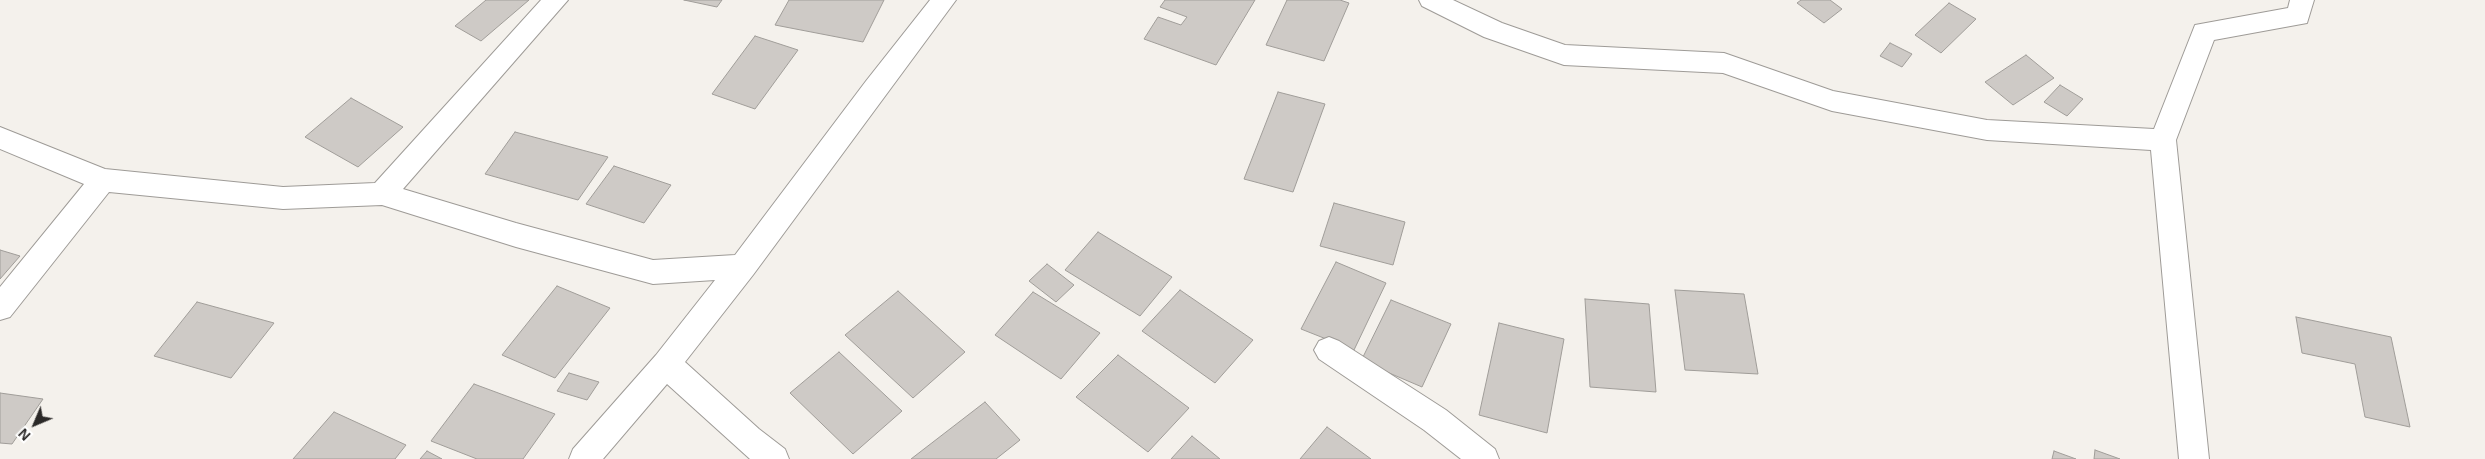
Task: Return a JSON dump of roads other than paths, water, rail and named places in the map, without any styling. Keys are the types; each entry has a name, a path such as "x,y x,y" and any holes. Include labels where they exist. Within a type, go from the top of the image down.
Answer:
{"street":[{"path":"382,194 556,0"},
{"path":"584,459 666,364 744,267 875,88 944,0"},
{"path":"1431,0 1493,30 1564,54 1724,63 1832,101 1987,130 2163,140"},
{"path":"2194,459 2163,140 2204,32 2298,16 2302,0"},
{"path":"0,138 103,180 283,198 382,194 516,235 653,272 744,267"},
{"path":"0,308 103,180"},
{"path":"1329,350 1436,420 1484,459"},
{"path":"666,364 748,439 774,459"}]}
